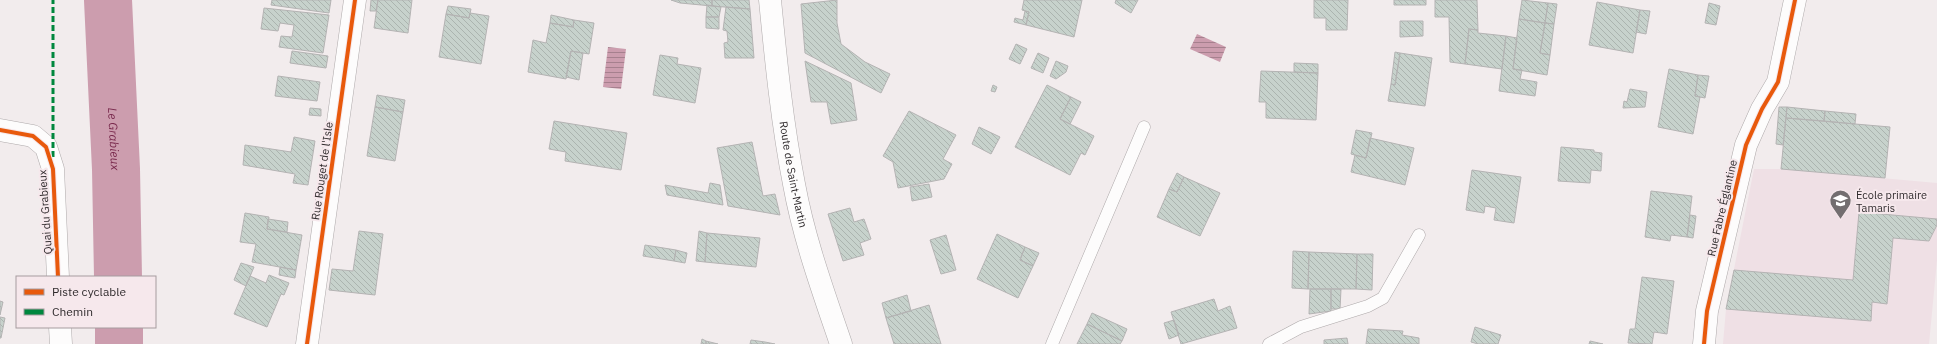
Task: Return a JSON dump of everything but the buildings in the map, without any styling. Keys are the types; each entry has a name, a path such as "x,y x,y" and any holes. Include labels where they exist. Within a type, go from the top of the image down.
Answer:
{"street":[{"name":"Rue Rouget de l'Isle","path":"307,344 355,0"},
{"name":"Route de Saint-Martin","path":"770,0 780,93 794,184 809,248 841,344"},
{"name":"Rue Fabre Églantine","path":"1704,344 1707,311 1746,145 1762,109 1778,82 1795,0"},
{"name":"Quai du Grabieux","path":"0,130 33,136 46,147 52,169 58,276"},
{"path":"60,328 61,344"}],"lane":[{"path":"1052,344 1144,127"},
{"path":"1269,344 1301,327 1368,306 1383,298 1419,235"}],"shaded area":[{"path":"1197,34 1226,47 1220,62 1190,49"},
{"path":"608,47 626,49 621,89 603,87"},
{"name":"École primaire Tamaris","path":"1754,169 1781,169 1937,183 1937,260 1929,344 1723,344 1726,309"}],"waterway":[{"name":"Le Grabieux","path":"108,0 116,169 118,276"},
{"name":"Le Grabieux","path":"119,328 119,344"}],"marked path":[{"path":"53,0 53,157"}],"cycle path":[{"path":"307,344 355,0"},
{"path":"1704,344 1707,311 1746,145 1762,109 1778,82 1795,0"},
{"path":"0,130 33,136 46,147 53,169 58,276"}],"place":[{"name":"École primaire Tamaris","path":"1840,220"}]}
